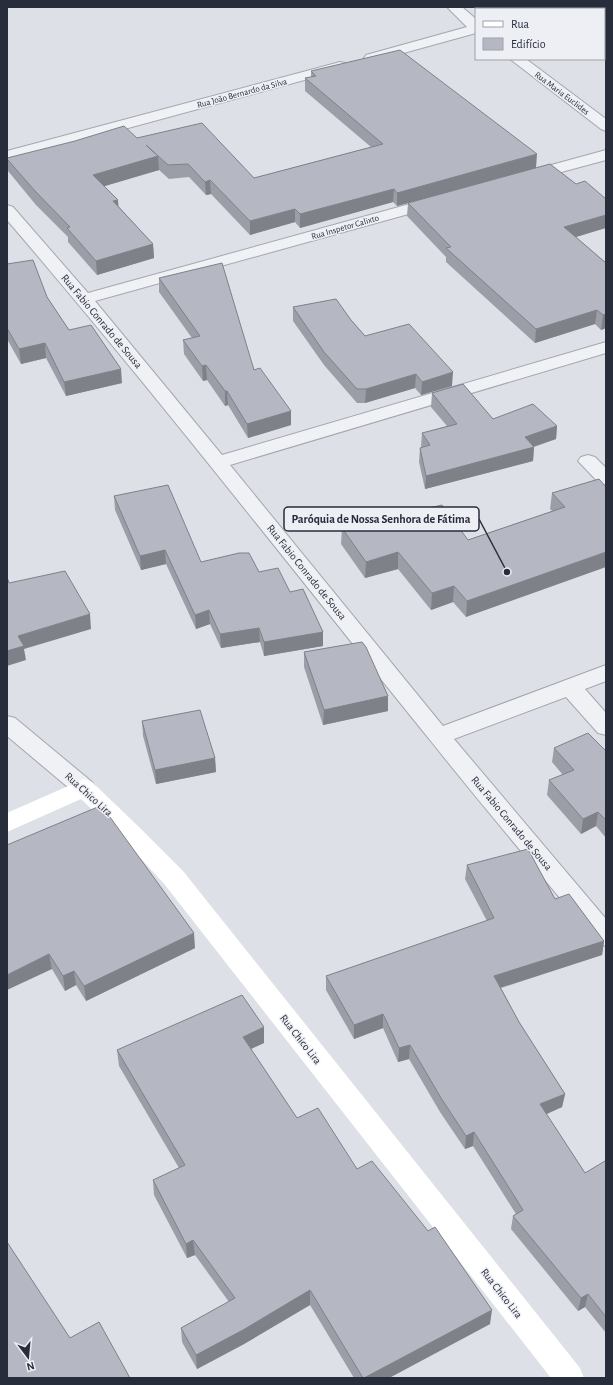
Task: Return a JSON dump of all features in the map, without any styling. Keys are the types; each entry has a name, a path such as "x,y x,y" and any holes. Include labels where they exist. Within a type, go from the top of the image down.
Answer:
{"street":[{"path":"454,7 475,27"},
{"name":"Rua João Bernardo da Silva","path":"7,156 357,62 475,28"},
{"name":"Rua Maria Euclides","path":"518,60 606,126"},
{"path":"514,180 606,154"},
{"name":"Rua Inspetor Calixto","path":"84,299 452,197"},
{"name":"Rua Fabio Conrado de Sousa","path":"7,210 84,299 218,462 439,736 606,936"},
{"path":"218,462 606,347"},
{"path":"588,461 606,479"},
{"path":"439,736 606,673"},
{"path":"570,687 606,726"},
{"name":"Rua Chico Lira","path":"7,724 84,788 132,834 174,878 569,1378"},
{"path":"7,823 84,788"}],"building":[{"path":"400,50 537,154 397,193 394,189 300,214 295,209 250,221 210,180 205,182 188,164 168,165 146,145 158,156 93,175 118,200 113,201 153,244 96,261 67,228 70,227 35,191 7,159 124,126 137,138 202,123 254,178 383,144 305,78 316,76 311,71"},
{"path":"550,164 576,184 585,181 606,199 606,215 564,227 606,263 606,314 603,315 597,310 536,329 446,248 451,247 408,203"},
{"path":"33,260 47,297 69,330 91,325 121,369 64,382 45,343 19,349 7,328 7,264"},
{"path":"222,263 254,370 260,368 291,411 247,424 227,391 225,391 206,365 202,366 183,340 200,336 159,278"},
{"path":"336,299 365,336 409,324 453,372 422,382 416,374 366,389 357,389 324,352 293,307"},
{"path":"463,384 493,419 533,404 557,426 525,437 534,447 426,476 420,448 430,445 422,433 457,424 432,393"},
{"path":"599,479 606,487 606,552 467,601 454,586 432,593 398,552 366,562 342,528 442,505 468,540 565,507 552,493"},
{"path":"168,485 201,562 239,553 249,553 259,572 278,568 290,592 303,589 323,632 264,642 259,628 220,634 209,610 195,615 165,550 140,556 114,496"},
{"path":"65,571 90,614 18,636 24,646 7,651 7,577 9,583"},
{"path":"362,642 366,647 388,696 324,710 304,652"},
{"path":"200,710 215,758 155,770 142,721"},
{"path":"588,733 606,751 606,820 598,812 583,819 549,780 574,770 554,748"},
{"path":"100,806 107,813 194,933 84,986 74,971 63,976 49,954 7,975 7,845"},
{"path":"528,849 555,899 569,894 604,941 494,976 519,1022 565,1094 540,1104 585,1173 605,1161 606,1163 606,1317 588,1294 581,1298 513,1216 523,1210 474,1132 466,1136 441,1098 410,1045 399,1048 383,1014 354,1025 326,976 494,918 467,865"},
{"path":"242,995 264,1027 243,1037 297,1118 318,1108 357,1169 372,1161 428,1231 435,1227 492,1310 364,1378 310,1290 243,1330 196,1355 181,1328 235,1298 193,1240 186,1244 153,1180 185,1165 117,1050"},
{"path":"7,1242 70,1338 99,1322 130,1378 7,1378"}],"place":[{"name":"Paróquia de Nossa Senhora de Fátima","path":"507,572"}]}
